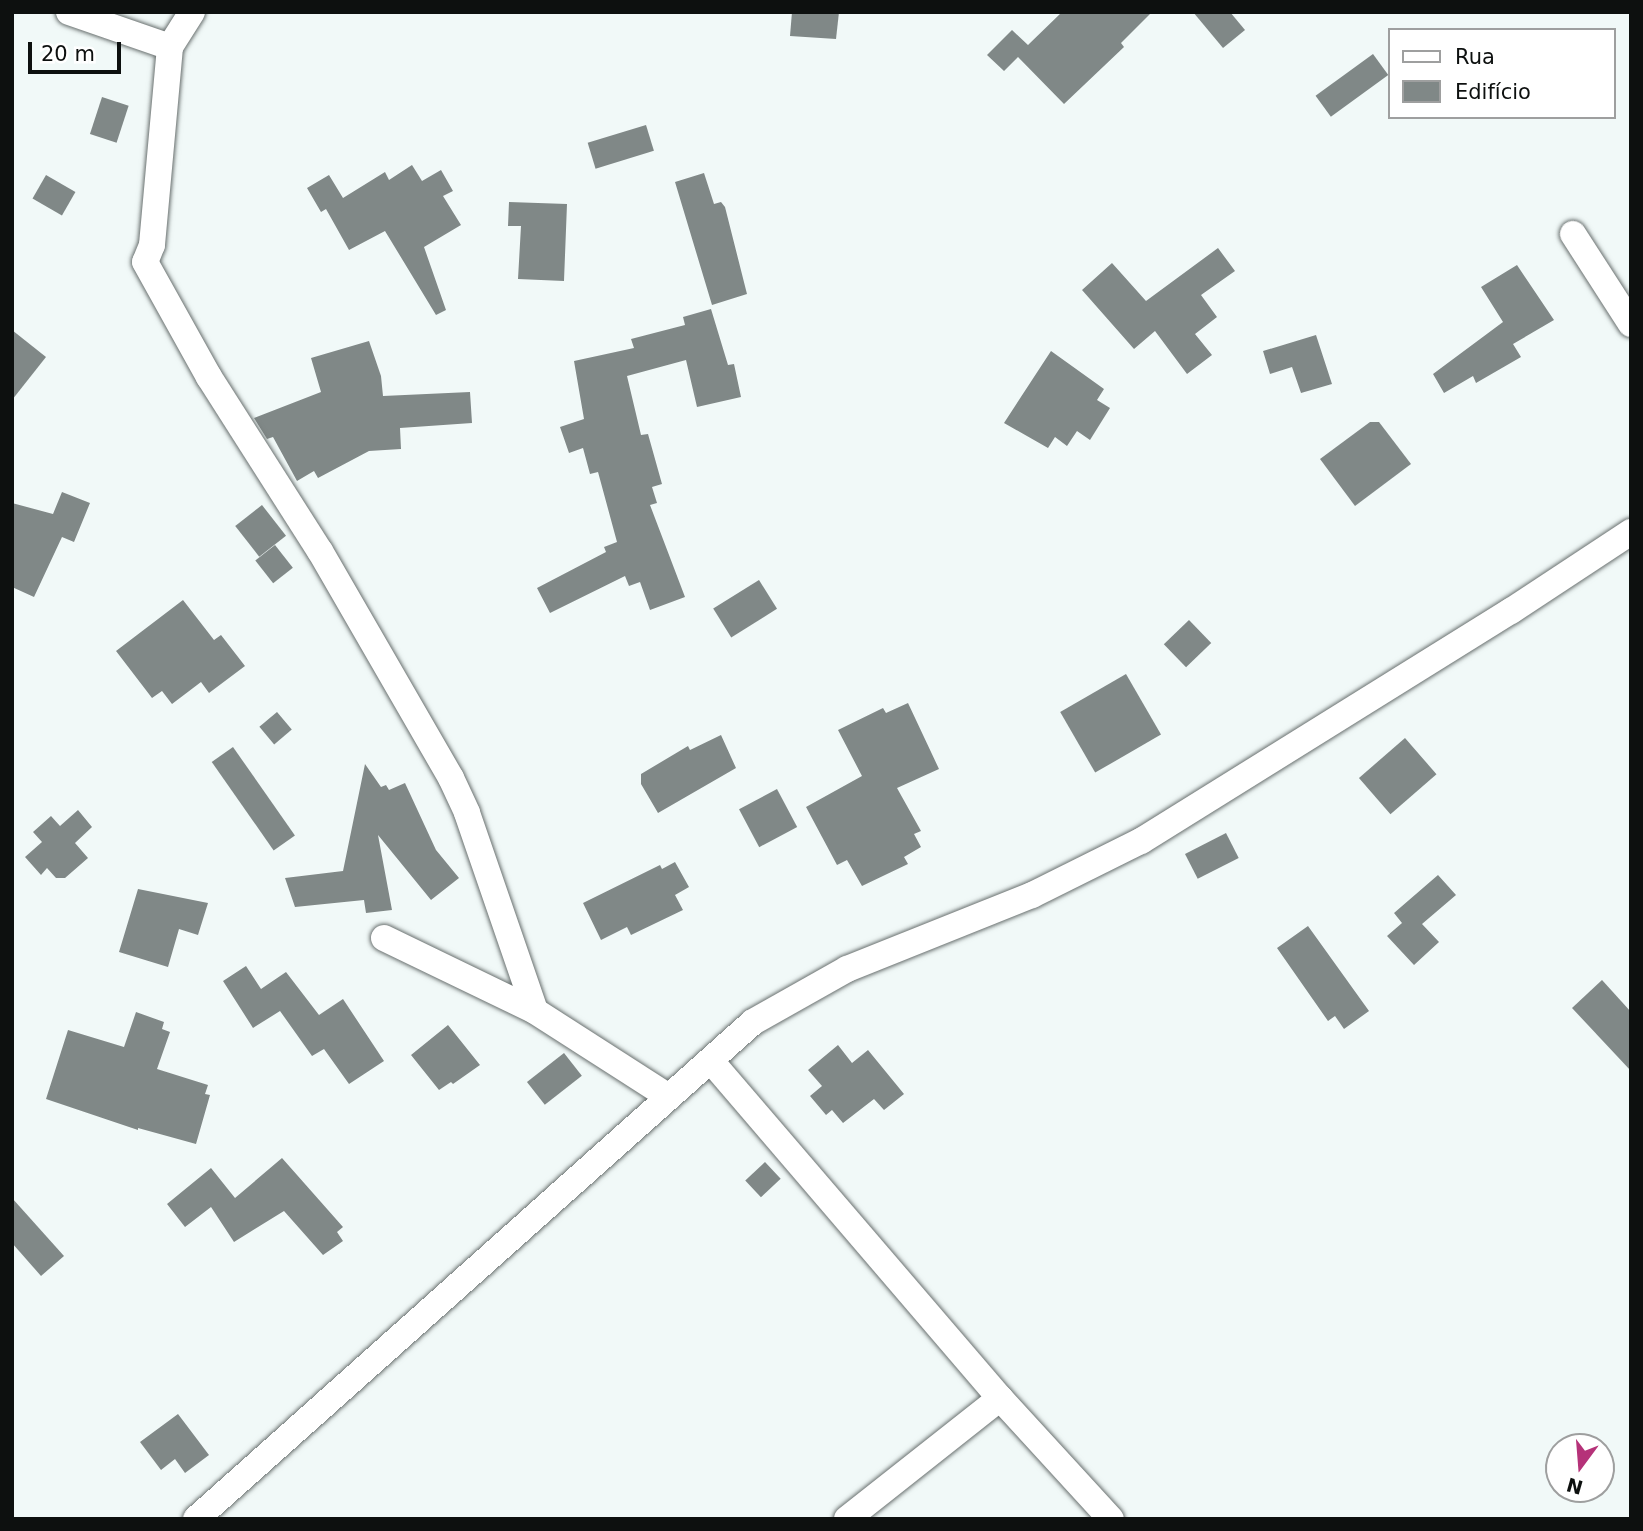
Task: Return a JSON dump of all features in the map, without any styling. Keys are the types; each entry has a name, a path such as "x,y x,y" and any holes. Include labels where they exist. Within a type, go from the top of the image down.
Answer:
{"street":[{"path":"69,12 170,47"},
{"path":"192,12 170,47 152,245 145,261 209,377 320,551 451,778 467,813 535,1011"},
{"path":"1573,234 1631,324"},
{"path":"196,1519 753,1022 847,969 1032,895 1141,841 1511,611 1631,531"},
{"path":"384,938 535,1011 669,1097"},
{"path":"711,1061 1000,1398 1111,1519"},
{"path":"847,1519 1000,1398"}],"building":[{"path":"792,12 839,12 836,39 790,36"},
{"path":"1062,12 1152,12 1121,43 1124,47 1064,104 1018,57 1004,71 987,55 1012,30 1028,45"},
{"path":"1193,12 1230,12 1245,30 1223,48"},
{"path":"1373,54 1388,75 1331,117 1316,96"},
{"path":"102,97 129,106 117,143 90,134"},
{"path":"646,125 654,151 596,169 588,143"},
{"path":"412,165 422,181 441,170 453,191 443,196 461,225 424,247 446,310 436,315 385,231 349,250 326,209 321,212 307,188 329,175 343,198 385,172 389,180"},
{"path":"704,173 714,204 721,202 725,207 747,294 712,305 675,182"},
{"path":"46,175 75,192 62,215 33,198"},
{"path":"509,202 567,204 564,281 518,279 521,226 508,226"},
{"path":"1218,248 1235,271 1201,295 1217,317 1195,334 1212,355 1187,374 1155,331 1134,349 1082,290 1112,263 1146,301"},
{"path":"1517,265 1554,320 1513,344 1521,357 1476,383 1473,376 1444,393 1433,374 1503,322 1481,287"},
{"path":"711,309 728,365 734,364 741,397 697,407 686,360 627,376 641,435 648,434 662,484 652,487 657,503 650,505 685,597 650,610 640,582 629,586 625,576 550,613 537,588 606,552 604,547 617,542 598,472 590,474 583,448 569,453 560,427 584,419 574,361 634,348 631,339 685,325 683,317"},
{"path":"12,330 46,357 12,400"},
{"path":"1316,335 1332,384 1301,393 1292,367 1270,374 1263,351"},
{"path":"369,341 381,376 383,396 470,392 472,423 400,428 401,449 369,451 318,478 314,471 297,481 273,437 267,439 254,418 321,392 311,358"},
{"path":"1051,351 1104,389 1097,400 1110,408 1090,440 1077,431 1067,446 1055,437 1048,448 1004,423"},
{"path":"1370,422 1379,422 1411,464 1355,506 1320,459"},
{"path":"62,492 90,503 74,542 62,537 34,597 12,587 12,503 53,514"},
{"path":"262,505 286,536 259,557 235,526"},
{"path":"275,545 293,568 273,583 255,560"},
{"path":"759,580 777,609 731,637 713,609"},
{"path":"183,600 214,640 221,635 245,666 209,693 201,682 172,704 162,691 152,698 116,651"},
{"path":"1189,620 1211,643 1186,667 1164,644"},
{"path":"1126,674 1161,735 1095,773 1060,712"},
{"path":"908,703 939,769 897,788 921,831 914,834 921,847 904,857 908,864 862,886 847,860 837,865 806,807 862,776 838,730 883,708 886,713"},
{"path":"277,712 292,730 274,744 259,727"},
{"path":"721,735 736,768 658,813 641,784 641,774 688,746 690,750"},
{"path":"1405,738 1436,774 1390,814 1359,778"},
{"path":"233,747 295,835 274,850 212,762"},
{"path":"365,764 381,787 386,785 389,790 405,783 436,850 459,878 431,900 378,835 392,910 366,913 364,900 295,907 285,878 343,871"},
{"path":"777,789 797,827 759,847 739,809"},
{"path":"78,810 92,827 75,843 88,858 65,878 56,878 47,868 41,875 25,857 42,842 33,832 51,816 60,826"},
{"path":"1226,833 1239,858 1198,879 1185,854"},
{"path":"675,862 689,887 675,895 683,910 631,935 627,927 601,940 583,903 660,865 662,869"},
{"path":"1438,875 1456,895 1422,924 1439,942 1414,965 1387,936 1402,923 1394,913"},
{"path":"138,889 208,903 198,935 179,929 168,967 119,952"},
{"path":"1308,926 1369,1011 1344,1029 1335,1016 1328,1021 1277,948"},
{"path":"246,966 261,989 286,972 319,1015 343,999 384,1061 349,1084 324,1049 312,1056 280,1011 253,1028 223,981"},
{"path":"1602,980 1631,1012 1631,1071 1572,1008"},
{"path":"136,1012 164,1022 162,1029 170,1032 157,1069 208,1085 205,1094 210,1095 196,1144 138,1130 46,1099 68,1030 124,1047"},
{"path":"448,1025 480,1065 453,1084 451,1082 439,1090 411,1055"},
{"path":"838,1045 852,1063 868,1050 904,1094 884,1110 874,1099 843,1123 832,1110 826,1115 810,1096 822,1086 808,1070"},
{"path":"564,1053 582,1076 545,1105 527,1082"},
{"path":"282,1158 343,1227 337,1232 343,1241 323,1255 284,1211 234,1242 211,1207 185,1227 167,1204 211,1168 235,1198"},
{"path":"765,1162 781,1179 761,1197 745,1180"},
{"path":"12,1198 64,1256 41,1276 12,1243"},
{"path":"178,1414 209,1455 185,1473 175,1459 161,1470 140,1442"}]}
